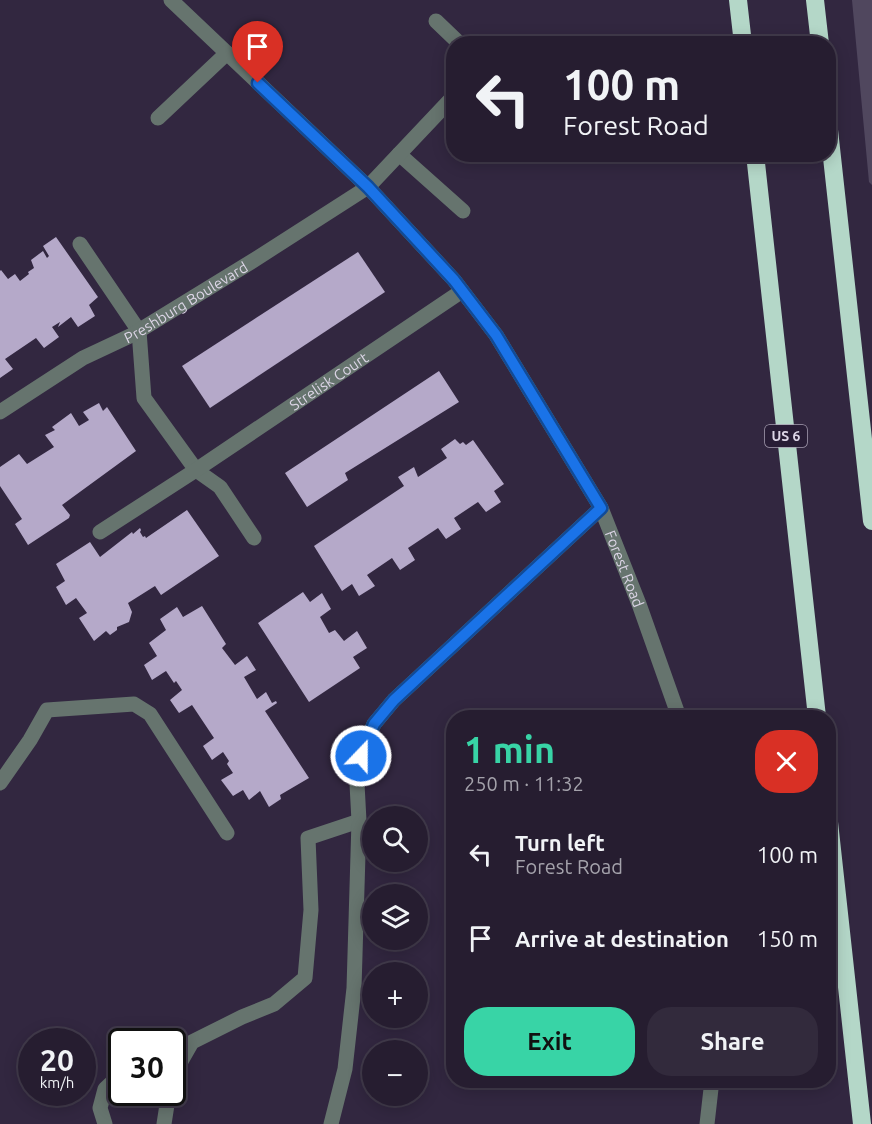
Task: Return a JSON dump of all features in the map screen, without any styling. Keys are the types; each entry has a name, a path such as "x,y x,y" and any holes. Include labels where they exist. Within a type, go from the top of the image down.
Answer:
{"highway":[{"path":"738,0 742,36"},
{"path":"815,0 818,36"},
{"name":"US 6","path":"756,162 817,710"},
{"path":"833,162 872,521"},
{"path":"836,886 862,1124"}],"street":[{"name":"Forest Road","path":"171,0 368,187 454,280 496,335 601,508 639,604 677,710"},
{"path":"436,21 452,36"},
{"path":"158,118 227,53"},
{"name":"Preshburg Boulevard","path":"0,412 84,358 139,331 368,187 446,104"},
{"path":"399,154 463,210"},
{"path":"80,244 139,331 144,398 196,470 220,487 254,537"},
{"name":"Strelisk Court","path":"100,532 462,291"},
{"path":"331,1124 345,1069 354,988 359,821 357,784 361,756 374,724 394,700 601,508"},
{"path":"0,783 30,741 46,710 134,704 150,714 227,833"},
{"path":"186,1052 192,1042 274,1004 305,978 311,910 308,838 359,821"},
{"path":"105,1124 100,1108 105,1089 108,1086"},
{"path":"706,1124 711,1088"},
{"path":"164,1124 167,1106"}],"shaded area":[{"path":"852,0 872,0 872,185 869,182"}],"building":[{"path":"56,237 98,297 89,305 95,316 78,327 71,317 58,327 60,322 52,327 59,337 44,348 36,338 5,359 13,369 0,378 0,271 8,279 15,274 20,281 34,268 31,260 43,251 47,258 49,256 43,246"},
{"path":"358,252 385,292 210,408 182,366"},
{"path":"439,371 459,402 345,473 348,480 307,507 285,473"},
{"path":"99,403 103,411 107,407 136,451 62,505 70,515 69,518 28,545 15,524 22,519 0,486 0,467 19,454 27,464 54,447 45,435 55,430 52,427 71,413 79,426 89,420 83,412"},
{"path":"455,439 460,444 463,442 466,445 473,440 504,484 494,491 501,502 486,512 478,502 454,518 461,529 446,539 438,528 408,548 415,560 400,570 392,558 367,575 375,586 359,596 352,584 342,591 314,546 404,486 398,477 414,467 418,477 447,458 441,449"},
{"path":"187,510 219,556 161,595 155,586 128,603 132,612 129,622 117,627 117,630 110,635 106,631 94,641 79,618 87,613 76,598 66,605 56,587 65,581 56,564 90,542 100,557 132,532 133,534 140,528 143,537 146,538"},
{"path":"303,592 310,602 322,593 331,609 320,617 329,633 335,630 344,641 357,631 367,648 353,657 360,668 309,702 258,623"},
{"path":"202,606 226,644 222,648 235,665 247,656 256,670 244,677 257,699 266,692 272,703 276,701 277,703 265,711 309,778 280,795 281,799 269,807 260,791 249,800 243,790 233,796 221,780 233,773 227,764 229,761 223,752 212,760 203,746 214,738 192,705 179,713 170,700 182,690 176,681 174,683 166,671 152,680 144,665 157,656 149,643 166,630 160,619 177,607 183,617"}],"route":[{"path":"258,83 368,187 454,280 496,335 601,508 394,700 374,724 361,756"}]}
